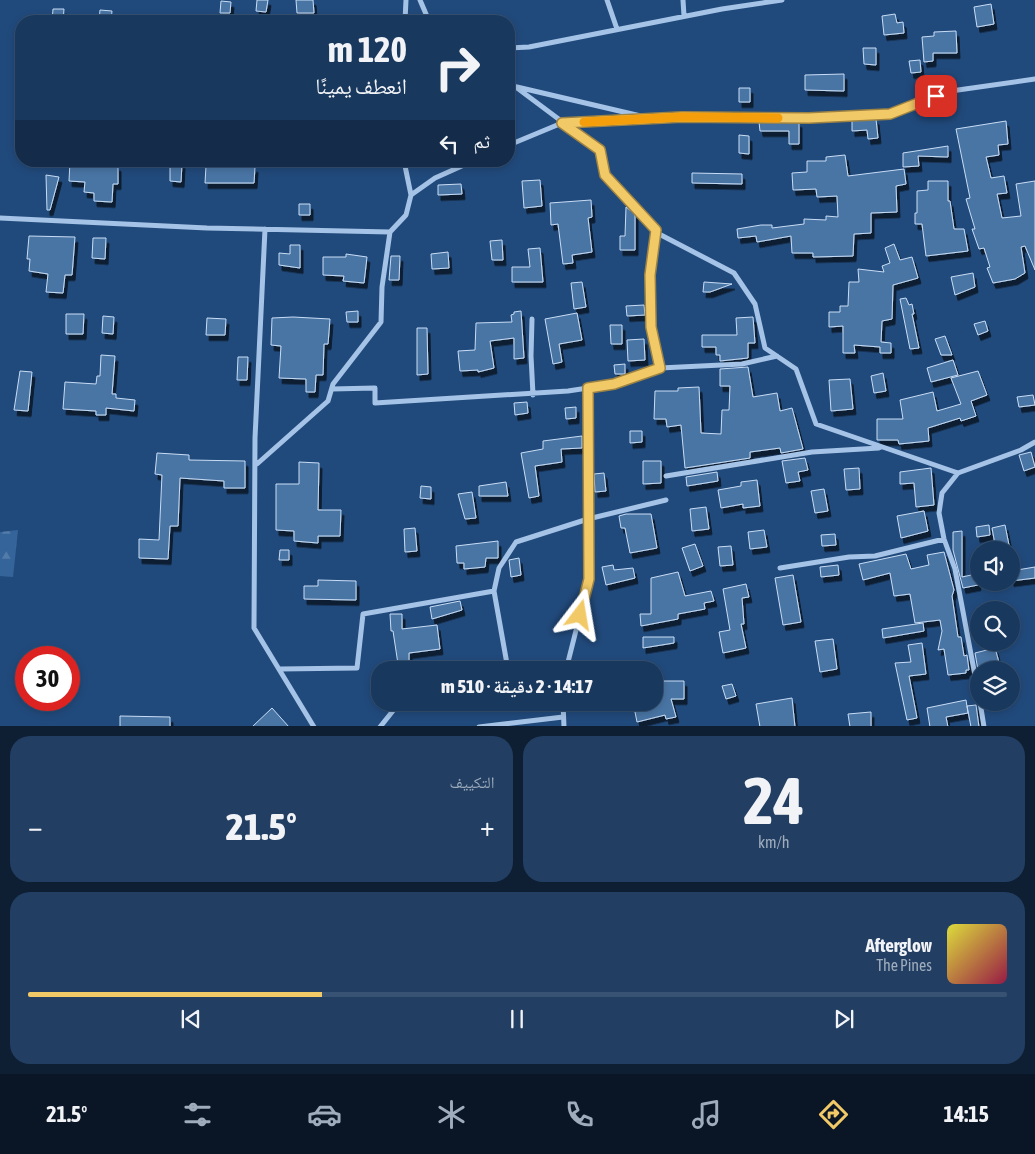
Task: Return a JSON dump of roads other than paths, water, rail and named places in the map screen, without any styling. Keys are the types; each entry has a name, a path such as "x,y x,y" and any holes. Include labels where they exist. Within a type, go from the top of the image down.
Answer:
{"street":[{"path":"405,15 406,0"},
{"path":"420,0 426,15"},
{"path":"607,0 616,29"},
{"path":"683,0 684,16"},
{"path":"515,48 530,47 684,16 782,0"},
{"path":"515,143 562,123 652,118 809,118 890,114 951,91 1035,79"},
{"path":"515,87 652,118"},
{"path":"515,87 600,150 605,175 656,230 734,273 755,304 765,348 796,369 816,424 958,473"},
{"path":"257,464 328,401 332,389 381,322 382,287 390,232 406,214 411,195 405,167"},
{"path":"411,195 435,178 460,167"},
{"path":"0,218 390,232"},
{"path":"265,229 255,438 257,464 254,628 314,726"},
{"path":"656,230 650,275 651,327 660,368"},
{"path":"532,319 530,356 533,395"},
{"path":"332,389 375,388 375,403 533,395 614,384 660,368 742,364 777,356"},
{"path":"568,661 589,579 588,388"},
{"path":"972,661 955,569 944,539 939,513 942,493 958,473 1021,450 1035,442"},
{"path":"666,476 812,452 882,448"},
{"path":"506,661 494,590 499,568 516,542 588,519 666,500"},
{"path":"780,568 849,557 875,556 944,539"},
{"path":"280,669 357,668 363,614 494,590"},
{"path":"380,726 392,711"},
{"path":"563,711 564,726"},
{"path":"982,711 984,726"},
{"path":"479,726 563,717"}]}
